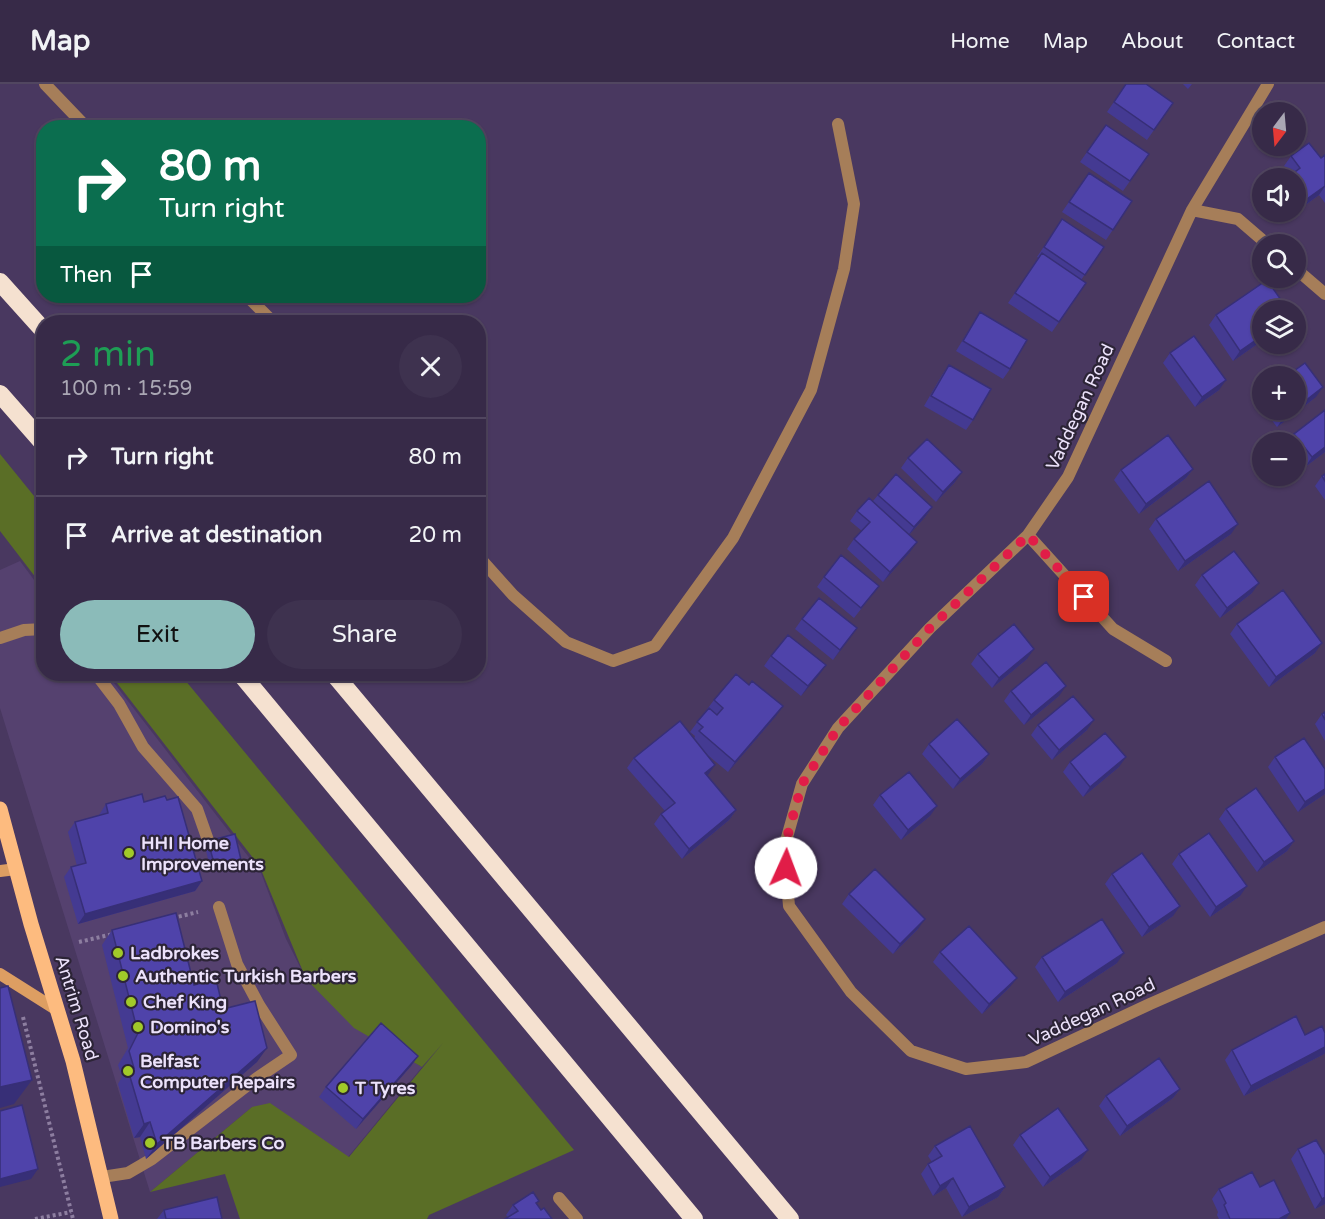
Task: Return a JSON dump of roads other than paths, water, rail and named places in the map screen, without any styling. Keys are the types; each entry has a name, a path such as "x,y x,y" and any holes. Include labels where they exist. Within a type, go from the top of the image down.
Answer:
{"highway":[{"path":"0,282 36,322"},
{"path":"0,394 36,435"},
{"path":"247,681 694,1219"},
{"path":"340,681 790,1219"}],"main road":[{"name":"Antrim Road","path":"0,809 73,1060 111,1219"},
{"path":"0,872 16,870"},
{"path":"0,974 57,1010"}],"street":[{"path":"45,84 79,120"},
{"name":"Vaddegan Road","path":"1268,84 1192,210 1068,477 1028,535 930,628 838,728 802,784 784,848 789,906 851,992 911,1051 966,1069 1026,1062 1150,1004 1325,927"},
{"path":"486,565 513,595 566,642 612,661 655,646 733,538 811,390 844,269 854,204 838,124"},
{"path":"1192,210 1238,219 1255,234"},
{"path":"1306,278 1325,294"},
{"path":"254,303 266,315"},
{"path":"1028,535 1113,629 1166,661"},
{"path":"0,638 24,630 36,629"},
{"path":"101,681 119,704 143,747 197,809 209,843"},
{"path":"102,1177 128,1173 152,1159 291,1055 259,1005 237,964 219,907"},
{"path":"559,1198 577,1219"}],"place":[{"name":"HHI Home Improvements","path":"129,853"},
{"name":"Ladbrokes","path":"118,953"},
{"name":"Authentic Turkish Barbers","path":"123,976"},
{"name":"Chef King","path":"131,1002"},
{"name":"Domino's","path":"138,1027"},
{"name":"Belfast Computer Repairs","path":"128,1071"},
{"name":"T Tyres","path":"343,1088"},
{"name":"TB Barbers Co","path":"150,1143"}]}
